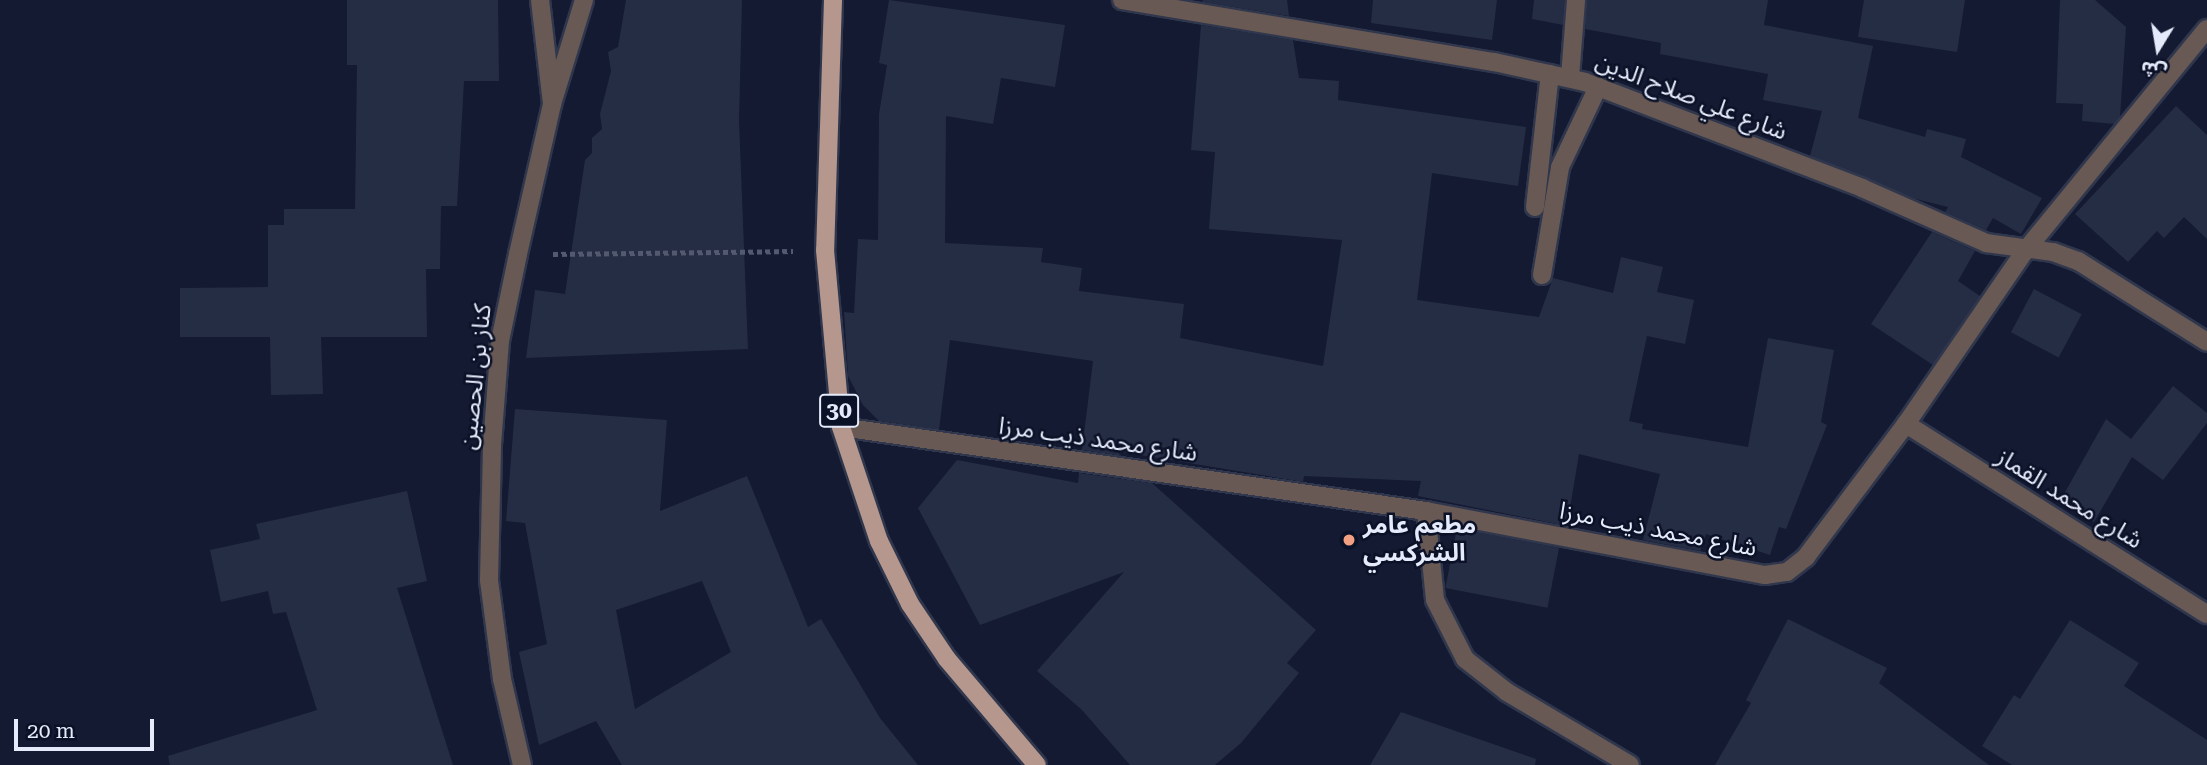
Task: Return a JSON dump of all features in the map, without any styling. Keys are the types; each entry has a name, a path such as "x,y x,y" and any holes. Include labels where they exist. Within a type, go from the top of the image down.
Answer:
{"main road":[{"name":"30","path":"833,0 825,250 841,428 879,541 910,604 947,659 1037,765"}],"street":[{"path":"540,0 552,104"},
{"name":"كناز بن الحصين","path":"522,765 502,679 489,580 498,367 518,254 552,104 584,0"},
{"name":"شارع علي صلاح الدين","path":"1122,0 1494,62 1570,78 1862,188 1986,243 2025,251 2053,252 2078,261 2207,342"},
{"path":"1570,78 1576,0"},
{"name":"شارع محمد ذيب مرزا","path":"841,428 1426,511 1765,575 1787,572 1806,557 1906,424 2025,251 2207,29"},
{"path":"1535,207 1550,74"},
{"path":"1542,275 1560,167 1598,87"},
{"name":"شارع محمد القماز","path":"1906,424 2207,614"},
{"path":"1426,511 1434,600 1465,659 1507,692 1630,765"}],"path":[{"path":"518,254 825,250"}],"building":[{"path":"347,0 498,0 499,81 464,81 457,206 441,206 440,269 426,269 427,337 321,337 323,394 271,395 270,337 180,337 180,288 268,287 268,225 284,225 284,209 355,209 357,65 347,65"},
{"path":"626,0 742,0 739,121 748,349 526,358 535,290 565,294 585,160 592,153 592,138 602,129 600,114 611,71 608,52 618,47"},
{"path":"889,0 1065,25 1055,87 1001,78 993,124 946,116 945,243 1043,248 1041,262 1082,268 1079,291 1184,304 1180,338 1323,366 1342,240 1209,229 1215,152 1191,150 1201,25 1293,40 1299,78 1339,81 1338,100 1526,127 1518,186 1432,173 1417,300 1539,317 1553,278 1613,293 1621,257 1663,267 1657,292 1694,300 1685,344 1647,336 1629,421 1643,424 1642,429 1748,447 1768,338 1834,350 1821,422 1827,425 1786,529 1779,527 1770,555 1706,534 1700,551 1643,540 1660,474 1579,454 1567,526 1418,496 1421,481 1304,476 1303,482 1116,451 1122,456 1082,450 1093,361 950,340 939,430 879,421 863,405 848,376 844,312 854,313 858,239 878,240 879,114 887,65 879,63"},
{"path":"1287,0 1289,16 1202,2"},
{"path":"1373,0 1497,0 1492,40 1371,23"},
{"path":"1534,0 1565,0 1563,25 1532,19"},
{"path":"1587,0 1768,0 1764,25 1873,46 1858,118 1925,137 1927,129 1966,139 1961,157 2042,198 2021,234 1993,218 1986,230 1945,212 1948,207 1912,198 1810,156 1822,111 1763,100 1768,74 1660,54 1661,43 1585,29"},
{"path":"1864,0 1965,0 1957,52 1858,37"},
{"path":"2060,0 2095,0 2126,27 2120,117 2115,124 2082,121 2083,104 2056,103"},
{"path":"2176,106 2207,135 2207,239 2184,217 2164,238 2157,231 2128,262 2075,214"},
{"path":"1932,232 1975,251 1958,281 1980,296 1933,365 1871,324"},
{"path":"2034,289 2082,314 2059,358 2011,332"},
{"path":"2173,386 2207,413 2207,423 2163,480 2132,457 2094,522 2059,503 2106,419 2131,439"},
{"path":"515,409 667,420 660,511 747,476 808,627 821,619 880,718 918,765 622,765 596,721 539,745 519,652 547,644 525,523 506,521","holes":["702,581 731,652 635,709 616,610"]},
{"path":"957,460 1078,483 1079,473 1152,483 1316,630 1287,663 1299,673 1241,743 1215,765 1130,765 1082,710 1037,671 1124,572 980,625 918,508"},
{"path":"407,491 427,581 397,588 453,765 170,765 168,756 317,710 286,612 273,614 268,591 221,602 210,550 260,539 256,524"},
{"path":"1457,528 1559,548 1547,608 1445,588"},
{"path":"1788,619 1887,668 1879,683 1989,765 1715,765 1751,703 1746,700"},
{"path":"2070,620 2139,663 2124,686 2207,740 2207,765 2012,765 1982,746 2014,695 2020,699"},
{"path":"1401,712 1536,759 1535,765 1370,765"}],"place":[{"name":"مطعم عامر الشركسي","path":"1349,540"}]}
